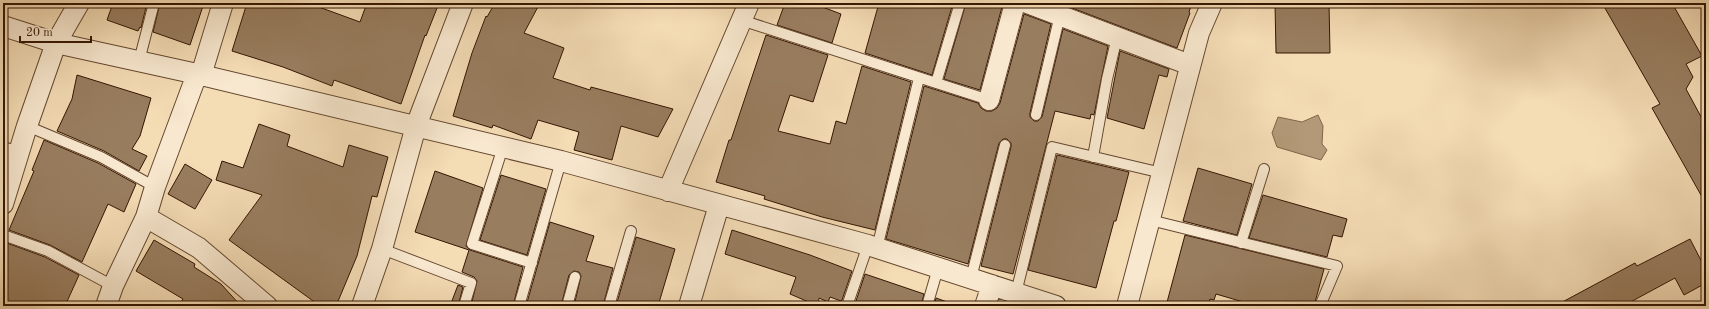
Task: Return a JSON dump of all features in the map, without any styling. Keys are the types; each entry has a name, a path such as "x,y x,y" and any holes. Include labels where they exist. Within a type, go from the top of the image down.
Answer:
{"street":[{"path":"3,204 11,150 27,126 56,43 79,3"},
{"path":"106,306 146,217 197,74 202,72 223,3"},
{"path":"362,306 382,249 416,126 463,3"},
{"path":"989,100 1015,3"},
{"path":"1027,3 1190,65"},
{"path":"1127,306 1190,65 1199,33 1212,3"},
{"path":"668,191 745,12"},
{"path":"3,26 56,43 197,74 561,161 872,246 1056,306"},
{"path":"690,306 719,205"},
{"path":"146,217 199,248 267,306"},
{"path":"985,306 992,285"}],"lane":[{"path":"139,61 154,3"},
{"path":"936,83 960,3"},
{"path":"745,12 919,78 989,100"},
{"path":"1036,115 1060,15"},
{"path":"1093,157 1107,79 1117,37"},
{"path":"847,306 872,246 919,78"},
{"path":"27,126 101,157 156,186"},
{"path":"971,278 1005,145"},
{"path":"503,147 472,244 532,263"},
{"path":"1016,293 1052,147 1162,173"},
{"path":"519,306 561,161"},
{"path":"1241,242 1264,169"},
{"path":"1150,220 1337,266 1320,306"},
{"path":"609,306 631,231"},
{"path":"3,235 48,251 114,286"},
{"path":"382,249 471,283 464,306"},
{"path":"927,306 938,268"},
{"path":"566,306 575,277"}],"shaded area":[{"path":"1318,115 1323,126 1322,144 1327,150 1321,160 1277,147 1272,133 1278,117 1302,122"}],"building":[{"path":"113,3 147,3 141,28 140,27 138,31 107,20"},
{"path":"160,3 204,3 190,45 153,32"},
{"path":"247,3 308,3 360,22 367,3 439,3 426,36 425,35 401,104 334,80 332,86 283,67 232,51"},
{"path":"495,3 540,3 524,33 564,48 553,78 590,90 591,87 673,109 658,137 621,126 612,160 574,150 579,132 538,120 531,139 493,125 492,128 453,116 472,53 486,16 487,17"},
{"path":"785,3 812,3 841,14 832,43 777,25"},
{"path":"879,3 953,3 932,75 865,53"},
{"path":"966,3 1003,3 980,90 944,79"},
{"path":"1059,3 1192,3 1190,13 1177,48"},
{"path":"1275,3 1329,3 1330,53 1276,53"},
{"path":"1602,3 1672,3 1702,56 1686,64 1693,77 1686,89 1706,126 1706,204 1652,108 1660,104"},
{"path":"1024,14 1051,24 1030,113 1030,117 1034,121 1038,121 1042,117 1063,29 1108,46 1094,115 1091,114 1090,119 1055,111 1013,274 981,266 1011,147 1011,143 1007,139 1003,139 999,143 968,264 886,239 924,86 978,103 981,108 986,111 992,111 997,108 1000,103"},
{"path":"766,35 828,55 813,102 790,95 778,131 830,144 836,121 846,124 862,66 911,82 875,230 822,217 764,199 765,196 716,182 729,140 731,140"},
{"path":"1120,51 1169,69 1167,77 1159,75 1144,129 1107,118"},
{"path":"77,75 151,98 140,136 132,149 147,156 139,171 104,151 57,131 72,99"},
{"path":"259,124 290,135 287,146 343,167 349,145 388,157 377,197 372,196 357,256 336,306 320,306 229,240 262,195 216,180 222,161 243,168"},
{"path":"44,140 98,163 136,184 124,212 108,204 82,262 50,245 9,230 34,171 32,170"},
{"path":"1057,155 1129,172 1096,288 1028,270"},
{"path":"185,164 212,180 195,209 168,194"},
{"path":"1198,168 1252,184 1237,235 1183,221"},
{"path":"435,171 483,188 466,246 470,250 523,267 513,306 471,306 477,281 474,277 462,272 469,250 415,232"},
{"path":"501,175 546,189 527,255 480,240"},
{"path":"1263,195 1347,219 1342,237 1333,235 1327,257 1249,238"},
{"path":"550,222 594,236 586,261 613,268 603,306 574,306 581,276 579,272 574,271 569,275 561,306 526,306"},
{"path":"732,230 810,255 852,271 842,300 841,301 830,297 828,302 819,298 818,306 790,294 796,277 725,254"},
{"path":"1185,235 1324,269 1314,306 1257,306 1216,294 1214,300 1210,299 1208,306 1166,306"},
{"path":"636,237 675,249 658,306 616,306"},
{"path":"1690,239 1706,270 1706,283 1684,295 1675,278 1623,306 1555,306 1635,263 1637,266"},
{"path":"154,240 195,264 194,267 221,284 241,306 178,306 183,299 136,271"},
{"path":"4,242 45,257 79,275 65,306 3,306"},
{"path":"865,274 924,294 921,306 860,306 855,304"},
{"path":"458,285 463,287 458,306 450,306"},
{"path":"936,298 950,303 949,306 934,306"}]}
